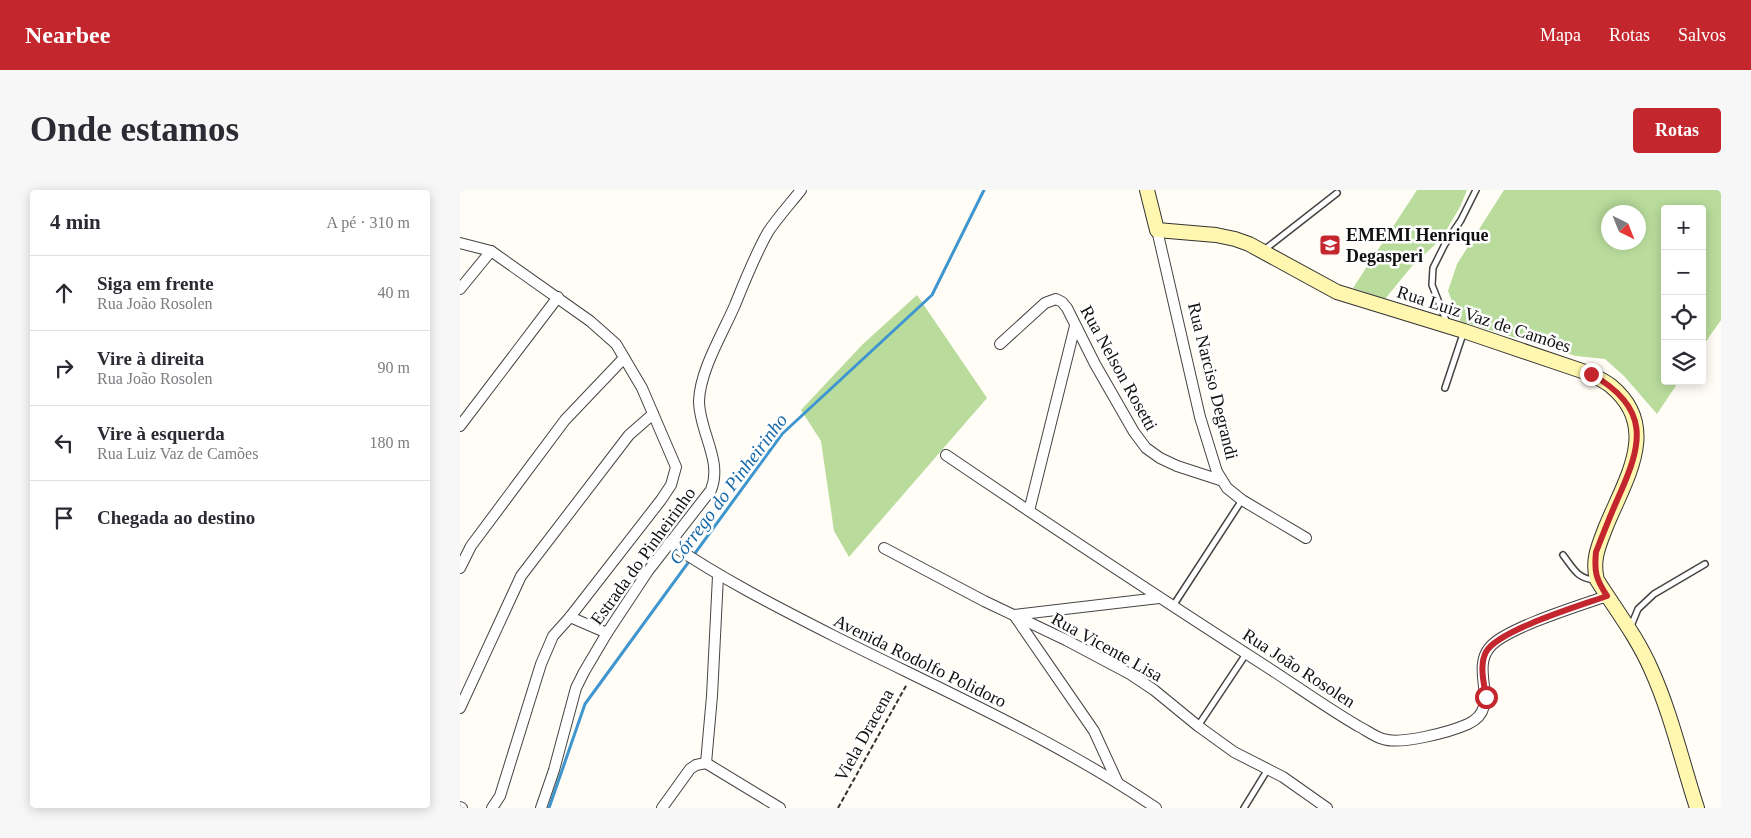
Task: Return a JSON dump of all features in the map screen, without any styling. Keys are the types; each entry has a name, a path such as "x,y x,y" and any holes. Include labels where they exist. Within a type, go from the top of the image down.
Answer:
{"main road":[{"name":"Rua Narciso Degrandi","path":"1147,190 1157,230"},
{"name":"Rua Luiz Vaz de Camões","path":"1157,230 1216,235 1235,239 1262,251 1321,285 1337,292 1464,331 1591,374 1610,385 1622,397 1633,414 1638,432 1636,450 1630,471 1596,552 1597,580 1630,628 1651,668 1697,808"}],"street":[{"name":"Estrada do Pinheirinho","path":"540,808 554,770 576,688 607,633 648,571 711,490 715,471 701,423 699,403 701,388 710,360 758,250 770,230 801,190"},
{"name":"Rua Narciso Degrandi","path":"1157,230 1200,418 1210,456 1220,480 1242,500 1306,538"},
{"path":"460,243 491,251 558,297 590,321 616,344 642,388 676,467 671,485 570,617 553,636 541,664 500,796 492,808"},
{"path":"460,289 491,251"},
{"path":"460,426 558,297"},
{"name":"Rua Nelson Rosetti","path":"1000,344 1033,314 1052,300 1056,299 1062,302 1067,308 1116,402 1146,448 1160,458 1177,466 1220,480"},
{"path":"1029,511 1076,326"},
{"path":"460,568 471,546 565,420 624,358"},
{"path":"460,708 521,576 629,436 653,414"},
{"name":"Rua João Rosolen","path":"946,455 1159,598 1342,717 1381,739 1404,741 1469,723 1478,717 1485,708 1486,697 1482,673 1483,661 1491,645 1522,628 1607,596"},
{"name":"Avenida Rodolfo Polidoro","path":"670,543 718,576 994,715 1117,781 1156,808"},
{"name":"Rua Vicente Lisa","path":"884,548 1130,674 1154,690 1198,726 1234,752 1296,785 1327,808"},
{"path":"706,763 711,713 718,576"},
{"path":"1117,781 1094,731 1014,615 1159,598"},
{"path":"570,617 607,633"},
{"path":"662,808 690,768 706,763 780,808"}],"lane":[{"path":"1448,326 1432,285 1433,268 1476,190"},
{"path":"1262,251 1337,193"},
{"path":"1445,388 1464,331"},
{"path":"1173,606 1242,500"},
{"path":"1563,555 1580,577 1586,580 1597,580"},
{"path":"1630,628 1638,609 1654,594 1705,564"},
{"path":"1198,726 1246,654"},
{"path":"1244,808 1268,769"}],"path":[{"name":"Viela Dracena","path":"838,808 912,675"}],"green space":[{"path":"1417,190 1467,190 1460,207 1441,239 1412,266 1385,299 1353,288"},
{"path":"1504,190 1721,190 1721,320 1706,341 1706,205 1661,205 1661,385 1676,385 1657,414 1624,376 1605,359 1576,356 1460,321 1448,291 1457,264"},
{"path":"917,295 987,398 849,557 834,531 821,441 801,410 863,344"}],"waterway":[{"name":"Córrego do Pinheirinho","path":"549,808 585,704 782,434 932,295 984,190"}],"place":[{"name":"EMEMI Henrique Degasperi","path":"1330,245"}],"route":[{"path":"1486,697 1482,673 1483,661 1491,645 1522,628 1607,596 1595,573 1596,552 1630,471 1636,450 1638,432 1633,414 1622,397 1610,385 1591,374"}]}
